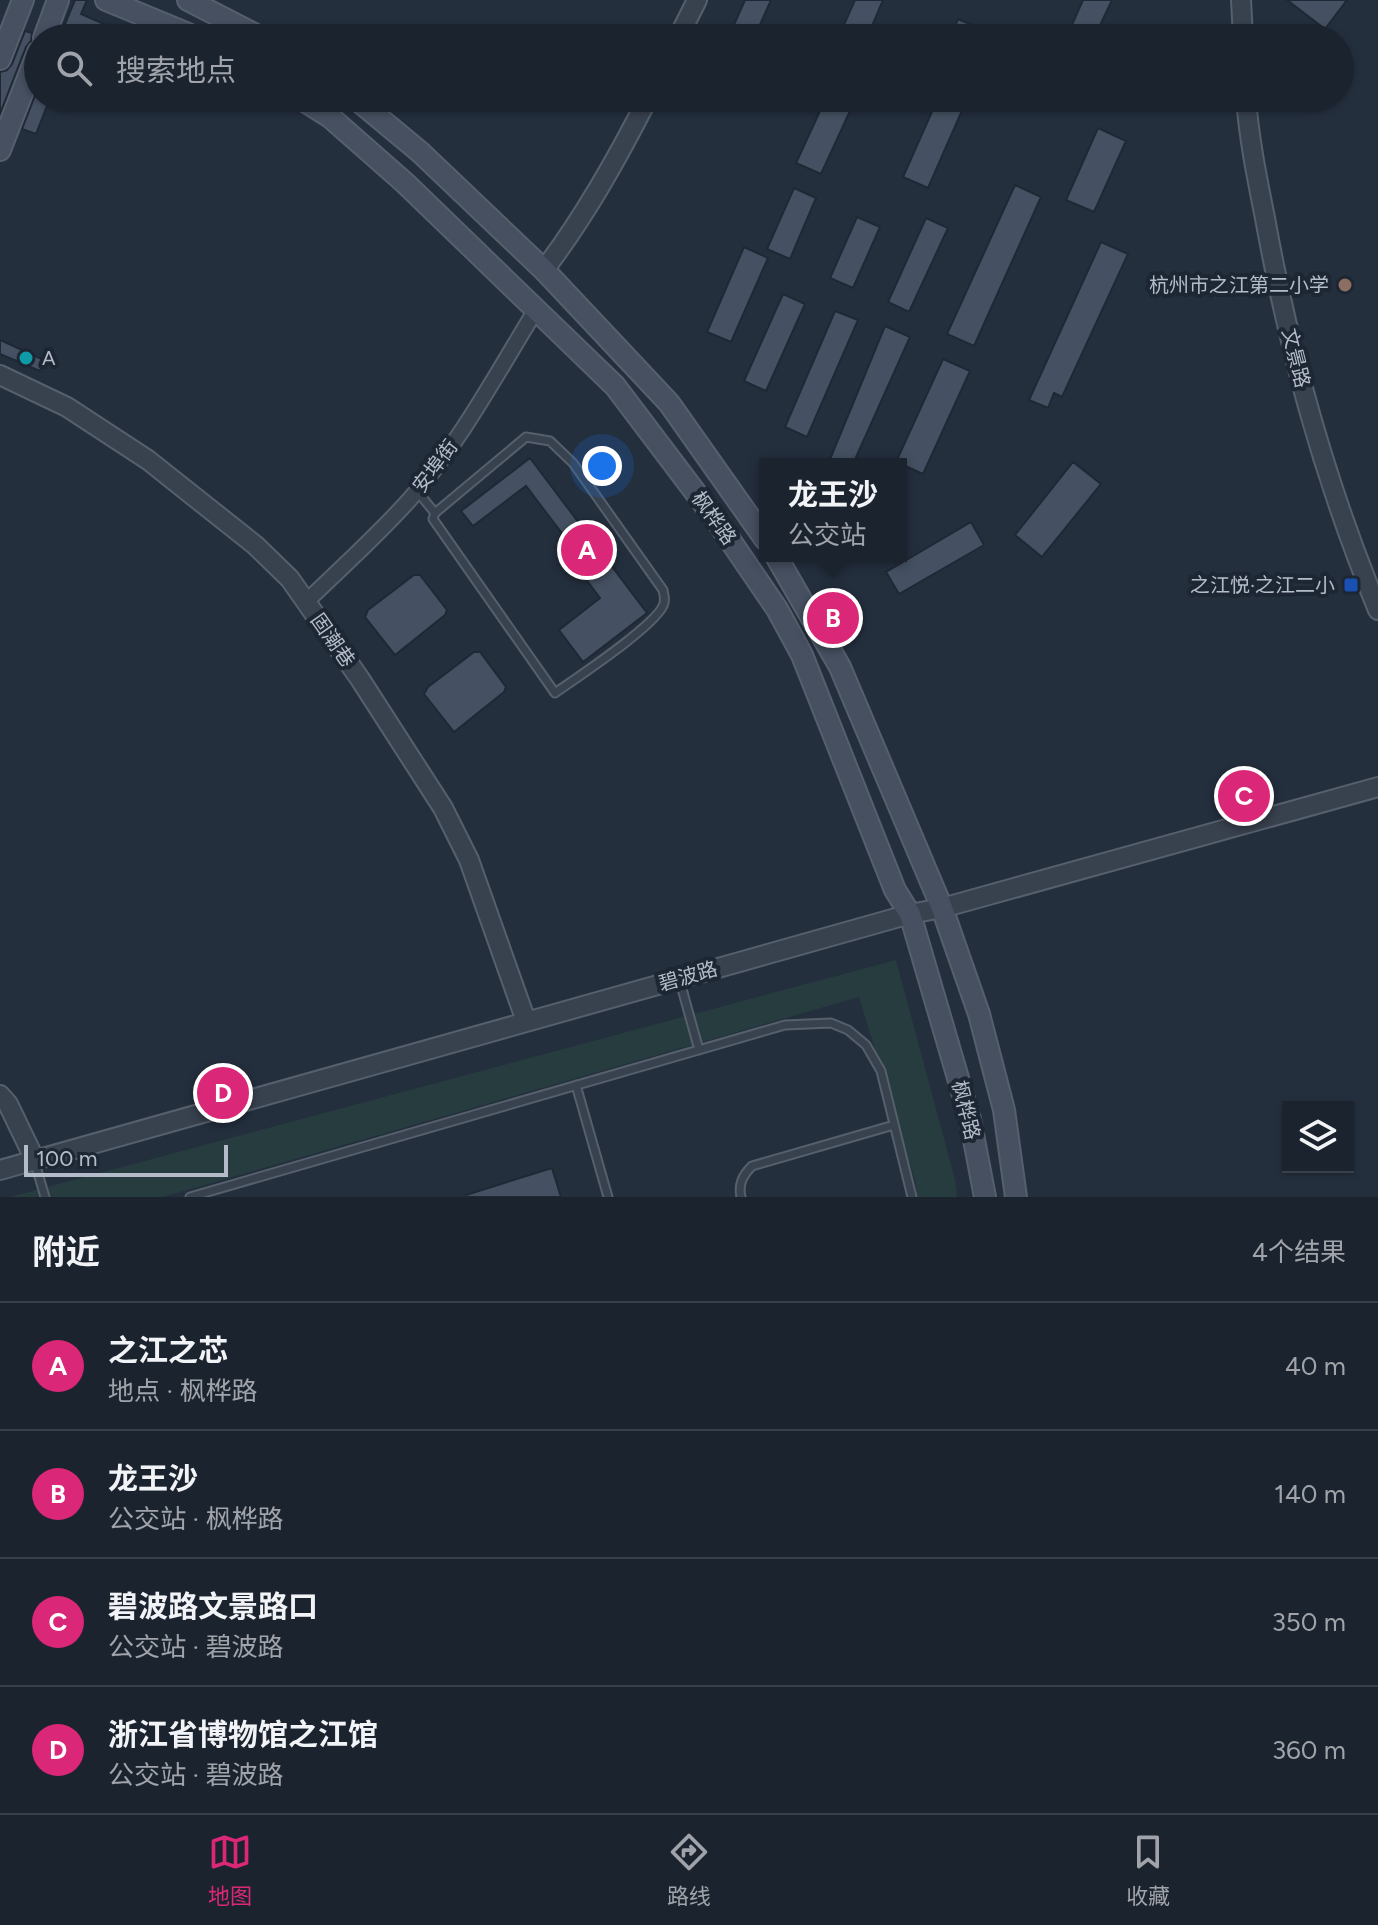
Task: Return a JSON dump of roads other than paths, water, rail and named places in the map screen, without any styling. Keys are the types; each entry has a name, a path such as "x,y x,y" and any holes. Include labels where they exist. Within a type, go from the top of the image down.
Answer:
{"main road":[{"path":"0,59 23,0"},
{"path":"49,24 58,0"},
{"path":"106,0 164,24"},
{"path":"188,0 235,24"},
{"path":"0,150 24,88"},
{"name":"枫桦路","path":"322,112 405,183 615,386 717,521 777,609 802,655 895,890 910,914 970,1119 985,1197"},
{"name":"枫桦路","path":"372,112 420,152 544,270 669,403 759,530"},
{"name":"枫桦路","path":"779,562 840,667 942,908 979,1014 1004,1110 1016,1197"}],"street":[{"path":"685,24 697,0"},
{"path":"1241,0 1242,24"},
{"path":"544,270 575,229 608,176 641,112"},
{"name":"文景路","path":"1247,112 1275,276 1314,430 1378,610"},
{"name":"安埠街","path":"306,602 417,491 449,449 537,308"},
{"name":"固潮巷","path":"0,375 67,407 148,460 255,545 290,579 360,679 443,808 469,860 526,1021"},
{"name":"碧波路","path":"0,1170 679,978 1378,787"},
{"path":"0,1095 8,1104 35,1160"}],"lane":[{"path":"526,437 550,441 573,463 663,590 664,604 656,617 638,632 555,693 433,519 435,513 526,437"},
{"path":"417,491 435,513"},
{"path":"679,978 699,1050"},
{"path":"190,1197 785,1025 831,1023 848,1030 866,1045 881,1071 912,1197"},
{"path":"576,1085 608,1197"},
{"path":"741,1197 739,1189 743,1175 752,1166 894,1125"},
{"path":"35,1160 45,1197"}],"place":[{"name":"杭州市之江第二小学","path":"1345,285"},
{"name":"A","path":"26,358"},
{"name":"之江之芯","path":"587,550"},
{"name":"之江悦·之江二小","path":"1351,585"},
{"name":"龙王沙","path":"833,618"},
{"name":"碧波路文景路口","path":"1244,796"},
{"name":"浙江省博物馆之江馆","path":"223,1093"}]}
